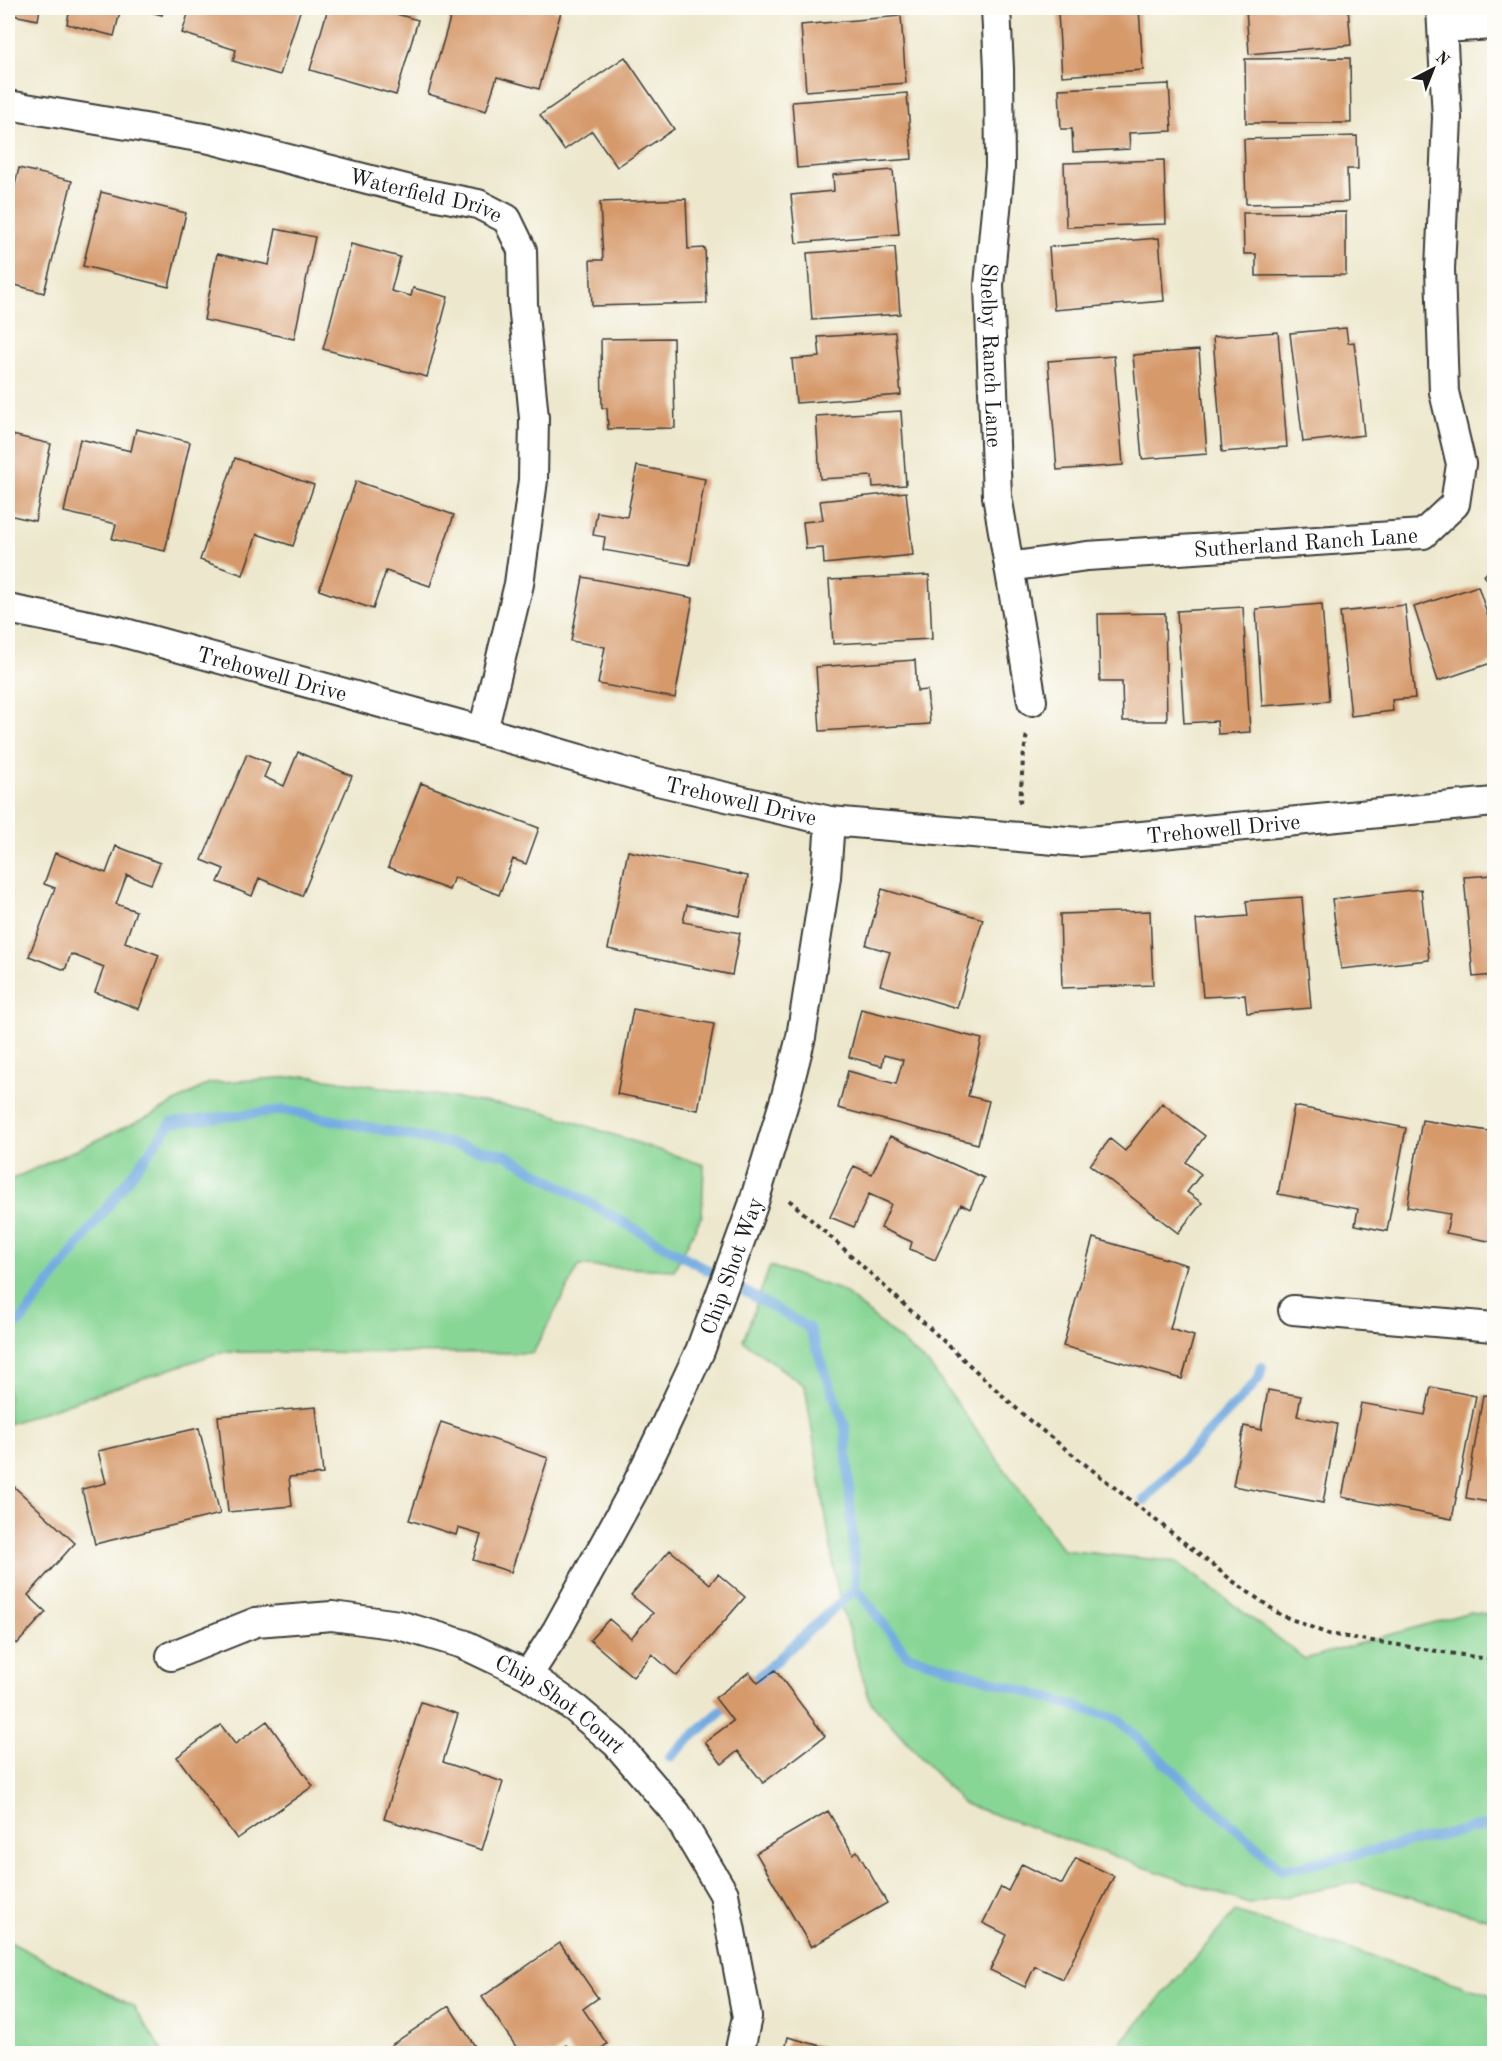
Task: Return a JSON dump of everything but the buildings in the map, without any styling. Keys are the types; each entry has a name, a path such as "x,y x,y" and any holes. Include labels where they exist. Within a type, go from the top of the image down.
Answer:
{"street":[{"name":"Shelby Ranch Lane","path":"996,8 1000,167 989,285 997,496 1032,701"},
{"name":"Sutherland Ranch Lane","path":"1009,567 1087,556 1423,534 1455,504 1461,464 1444,392 1440,269 1447,118 1442,18"},
{"path":"1442,18 1494,25"},
{"name":"Waterfield Drive","path":"8,105 210,139 478,204 507,219 522,250 523,304 534,418 533,480 519,584 483,731"},
{"name":"Trehowell Drive","path":"8,609 118,631 650,779 830,821 1078,842 1494,802"},
{"name":"Chip Shot Way","path":"528,1675 557,1630 634,1490 700,1351 753,1205 801,1037 826,877 830,821"},
{"path":"1293,1310 1494,1327"},
{"name":"Chip Shot Court","path":"171,1656 256,1622 332,1616 399,1625 463,1644 528,1675 576,1709 616,1743 676,1813 724,1894 747,2018 739,2054"}],"path":[{"path":"1016,837 1023,760 1032,701"},
{"path":"760,1177 844,1249 1029,1420 1234,1582 1281,1615 1328,1634 1494,1660"}],"green space":[{"path":"307,1076 542,1111 704,1165 702,1215 674,1270 579,1266 533,1353 221,1352 8,1424 8,1181 156,1113 209,1083"},
{"path":"770,1266 843,1291 930,1366 1063,1550 1177,1562 1305,1659 1470,1612 1494,1615 1494,1921 1358,1882 1249,1904 962,1803 870,1701 839,1599 805,1386 743,1341"},
{"path":"1235,1912 1494,1996 1494,2053 1112,2053"},
{"path":"8,1941 133,2006 164,2053 8,2053"}],"waterway":[{"path":"8,1327 20,1322 171,1123 283,1110 506,1155 809,1328 845,1426 856,1588 907,1655 1117,1719 1282,1870 1494,1824"},
{"path":"1144,1500 1248,1391 1259,1378 1262,1367"},
{"path":"745,1689 856,1588"},
{"path":"670,1757 734,1699"}]}
